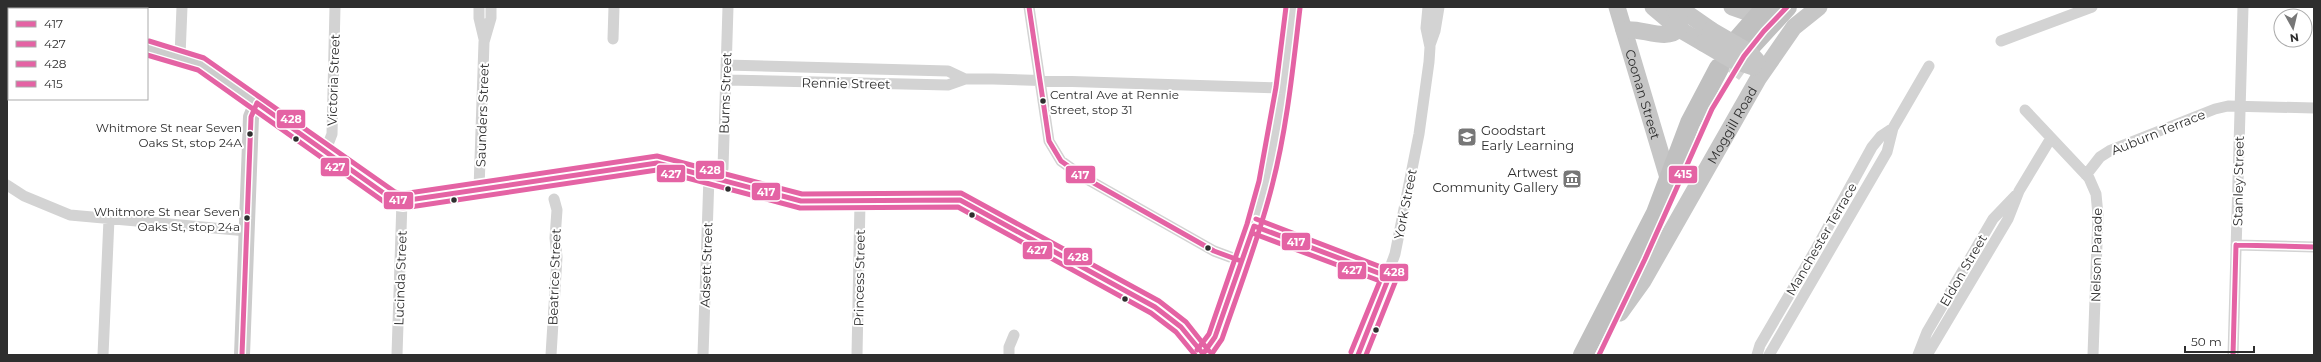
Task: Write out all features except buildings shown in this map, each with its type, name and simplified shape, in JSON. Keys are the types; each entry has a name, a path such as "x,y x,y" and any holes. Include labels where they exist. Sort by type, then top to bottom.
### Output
{"highway":[{"name":"Moggill Road","path":"1755,60 1787,7"},
{"name":"Moggill Road","path":"1755,60 1762,12"},
{"name":"Moggill Road","path":"1583,355 1658,208 1690,123 1725,71 1644,262 1599,355"}],"main road":[{"name":"Coonan Street","path":"1617,7 1669,181"},
{"path":"1653,7 1679,29 1707,36 1749,52 1755,60"},
{"path":"1624,30 1638,28 1666,34 1675,34 1679,29 1680,21 1674,7"},
{"path":"1678,7 1707,36"},
{"path":"1732,7 1762,12"},
{"name":"Moggill Road","path":"1620,313 1643,281 1755,60 1819,7"},
{"path":"148,48 180,56 201,64 383,194 392,199 402,201 657,163 801,201 860,202 956,199 964,201 1155,307 1181,327 1203,355"},
{"path":"242,355 251,117 257,103"}],"street":[{"path":"180,56 182,7"},
{"name":"Victoria Street","path":"325,152 332,134 335,7"},
{"name":"Saunders Street","path":"479,189 484,42 479,18 480,7"},
{"name":"Saunders Street","path":"484,42 491,18 491,7"},
{"path":"613,39 614,7"},
{"name":"Burns Street","path":"715,178 723,168 728,7"},
{"path":"1029,7 1039,81 1051,144 1057,156 1069,168 1214,251 1241,261"},
{"path":"1203,355 1215,338 1254,226 1266,183 1283,88 1293,7"},
{"name":"York Street","path":"1428,7 1426,28 1430,47"},
{"name":"York Street","path":"1358,355 1396,254 1418,134 1430,47 1435,31 1438,7"},
{"path":"2001,41 2092,7"},
{"name":"Stanley Street","path":"2233,355 2243,7"},
{"name":"Rennie Street","path":"726,65 948,71 965,79"},
{"name":"Manchester Terrace","path":"1770,355 1887,152 1893,128 1928,66"},
{"name":"Rennie Street","path":"726,80 948,85 965,79 1283,88"},
{"name":"Auburn Terrace","path":"2086,175 2100,157 2114,148 2215,109 2240,106 2314,108"},
{"name":"Nelson Parade","path":"2025,110 2086,175 2094,189 2098,208 2093,355"},
{"name":"Manchester Terrace","path":"1757,355 1760,345 1872,147 1881,136 1893,128"},
{"name":"Eldon Street","path":"1927,355 2008,219 2019,191 2051,138"},
{"name":"Adsett Street","path":"703,355 715,178"},
{"path":"7,185 12,190 64,213 109,219 247,231"},
{"name":"Eldon Street","path":"1918,355 1927,332 1993,219 2019,191"},
{"name":"Beatrice Street","path":"551,355 557,258 555,238 556,210 554,199"},
{"name":"Lucinda Street","path":"397,355 402,201"},
{"name":"Princess Street","path":"857,355 860,202"},
{"path":"103,355 109,219"},
{"path":"1254,226 1388,277"},
{"path":"2236,245 2314,247"},
{"path":"1009,355 1009,347 1014,335"}],"tunnel":[{"path":"1731,74 1750,48"}],"transit line":[{"name":"417","path":"1029,7 1049,141 1061,161 1085,178 1214,251 1241,261"},
{"name":"428","path":"1197,350 1209,334 1247,224 1259,181 1276,87 1286,7"},
{"name":"415","path":"1599,355 1645,259 1712,109 1744,56 1764,31 1787,7"},
{"name":"427","path":"1211,355 1222,339 1255,244 1272,186 1286,120 1300,8"},
{"name":"428","path":"149,41 204,58 395,192 402,194 657,156 802,194 961,193 1159,301 1186,322 1209,351"},
{"name":"427","path":"148,55 198,70 390,206 403,208 657,170 800,208 958,207 1151,313 1176,332 1195,355"},
{"name":"417","path":"257,103 392,199 402,201 657,163 801,201 960,200 1155,307 1181,327 1204,355"},
{"name":"417","path":"242,355 251,117 257,103"},
{"name":"428","path":"1256,219 1394,272 1396,280 1366,355"},
{"name":"417","path":"1203,354 1215,337 1254,226 1389,277 1358,355"},
{"name":"427","path":"1252,233 1380,281 1351,352"},
{"name":"415","path":"2236,245 2314,247"},
{"name":"415","path":"2233,355 2236,245"}],"place":[{"name":"Central Ave at Rennie Street, stop 31","path":"1043,101"},
{"name":"Whitmore St near Seven Oaks St, stop 24A","path":"250,134"},
{"name":"Goodstart Early Learning","path":"1467,137"},
{"name":"Artwest Community Gallery","path":"1572,179"},
{"name":"Whitmore St near Seven Oaks St, stop 24a","path":"247,218"}]}
